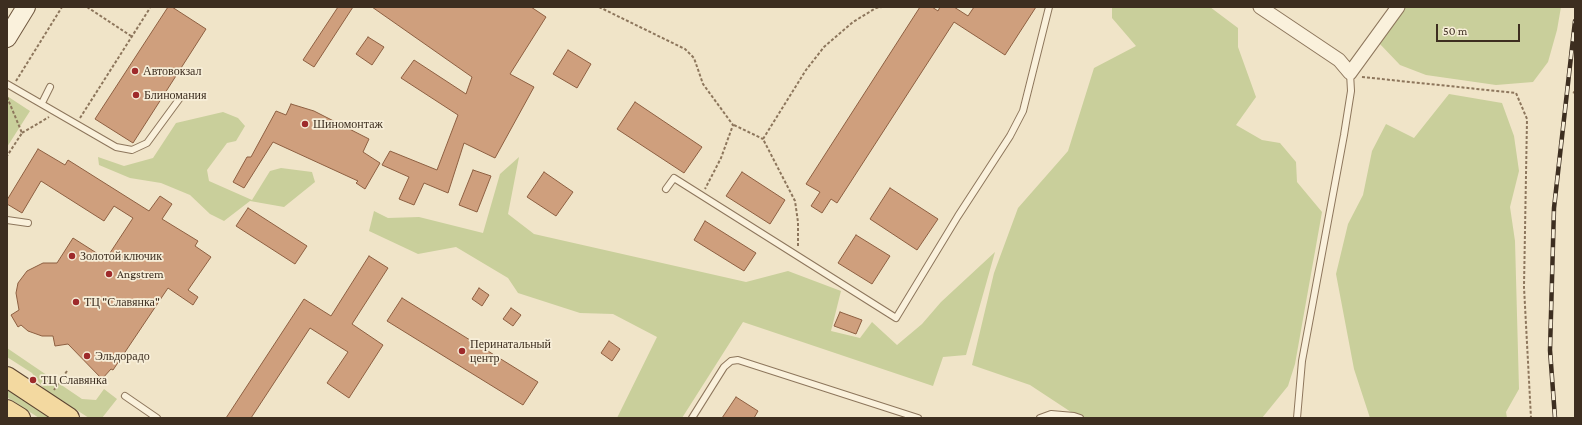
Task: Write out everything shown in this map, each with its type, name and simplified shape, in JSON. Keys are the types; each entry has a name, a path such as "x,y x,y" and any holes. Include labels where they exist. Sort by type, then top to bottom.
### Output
{"main road":[{"path":"7,38 26,7"},
{"path":"7,377 70,418"},
{"path":"7,410 20,418"}],"street":[{"path":"1260,7 1338,60 1350,74 1398,7"}],"lane":[{"path":"666,189 674,178 896,318 958,216 1010,136 1023,111 1049,7"},
{"path":"1296,418 1302,361 1351,91 1350,74"},
{"path":"10,85 77,122 116,147 132,150 146,143 180,98"},
{"path":"42,103 50,87"},
{"path":"7,220 28,223"},
{"path":"692,418 724,367 731,361 738,360 918,418"},
{"path":"125,396 156,418"},
{"path":"1040,418 1051,414 1080,418"}],"path":[{"path":"10,85 62,7"},
{"path":"87,7 131,36"},
{"path":"600,7 685,49 694,58 703,84 733,124 763,139 795,202 798,222 798,256"},
{"path":"763,139 806,70 824,47 853,22 876,8 882,7"},
{"path":"77,122 150,8"},
{"path":"1350,74 1364,78 1516,93 1527,119 1524,287 1531,418"},
{"path":"7,97 22,133"},
{"path":"7,156 22,133 58,112"},
{"path":"702,196 721,158 733,124"}],"green space":[{"path":"1112,7 1210,7 1238,28 1238,47 1256,97 1236,125 1262,140 1280,143 1296,162 1297,182 1322,212 1295,364 1288,386 1262,418 1085,418 1071,412 1030,385 972,365 994,273 1018,208 1068,151 1094,68 1136,46 1112,18"},
{"path":"1403,7 1561,7 1557,30 1548,62 1533,82 1496,85 1426,75 1400,65 1379,43"},
{"path":"1449,94 1502,103 1514,136 1519,171 1510,207 1515,241 1519,389 1506,412 1507,418 1370,418 1354,369 1336,274 1348,224 1363,195 1372,151 1386,124 1414,138"},
{"path":"7,96 30,111 7,147"},
{"path":"223,112 238,118 245,126 236,141 227,143 207,170 209,181 252,200 270,171 281,168 312,172 315,182 284,207 250,201 224,221 210,214 190,195 161,183 130,178 99,165 98,157 124,166 153,158 176,123"},
{"path":"519,157 508,214 534,234 746,282 788,271 841,291 831,331 860,338 872,322 897,345 922,324 941,302 995,252 966,355 943,357 933,386 743,322 682,418 617,418 657,337 613,314 580,313 518,293 508,278 456,247 418,254 369,231 374,211 388,218 419,217 483,233 500,174"},
{"path":"7,348 82,399 96,400 104,389 117,399 102,418 89,418 44,389 32,373 7,357"},
{"path":"7,390 51,418 39,418 7,397"}],"building":[{"path":"168,7 172,7 206,29 133,143 95,119"},
{"path":"338,7 353,7 314,67 303,60"},
{"path":"372,7 531,7 546,17 510,74 534,87 495,158 464,143 448,193 424,183 414,205 399,199 409,177 382,165 390,151 437,170 458,115 401,78 414,60 466,94 472,77"},
{"path":"920,7 932,7 938,11 940,7 954,7 968,16 974,7 1036,7 1005,55 954,22 837,203 831,199 822,213 811,206 820,192 806,184"},
{"path":"368,37 384,47 372,65 356,54"},
{"path":"568,50 591,64 577,88 553,74"},
{"path":"635,102 702,147 684,173 617,129"},
{"path":"291,104 314,111 369,139 363,152 380,163 365,189 356,183 358,181 273,142 244,188 233,182 247,157 251,157 276,111 286,115"},
{"path":"38,149 65,165 68,160 149,211 160,196 172,204 162,219 198,241 195,246 211,257 188,290 198,297 193,305 168,288 113,370 111,369 102,379 68,344 55,346 53,336 42,336 28,331 21,325 18,327 11,315 19,310 16,293 18,283 27,271 43,263 57,263 73,238 106,259 133,218 114,206 104,221 41,181 22,213 7,204 7,200"},
{"path":"473,170 491,176 477,212 459,205"},
{"path":"544,172 573,192 556,216 527,197"},
{"path":"742,172 785,200 770,224 726,196"},
{"path":"890,188 938,219 917,250 870,219"},
{"path":"248,208 307,246 295,264 236,226"},
{"path":"705,221 756,253 744,271 694,240"},
{"path":"856,235 890,256 872,284 838,263"},
{"path":"369,256 388,268 352,324 383,345 349,398 327,383 348,352 310,328 251,418 226,418 304,299 331,316"},
{"path":"479,288 489,295 482,306 472,299"},
{"name":"Перинатальный центр","path":"402,298 538,382 523,405 387,321"},
{"path":"511,308 521,315 513,326 503,319"},
{"path":"840,312 862,320 856,334 834,326"},
{"path":"609,341 620,349 612,361 601,353"},
{"path":"736,397 758,411 754,418 722,418"}],"railway":[{"path":"1555,418 1550,350 1554,208 1575,21"}],"place":[{"name":"Автовокзал","path":"135,71"},
{"name":"Блиномания","path":"136,95"},
{"name":"Шиномонтаж","path":"305,124"},
{"name":"Золотой ключик","path":"72,256"},
{"name":"Angstrem","path":"109,274"},
{"name":"ТЦ \"Славянка\"","path":"76,302"},
{"name":"Перинатальный центр","path":"462,351"},
{"name":"Эльдорадо","path":"87,356"},
{"name":"ТЦ Славянка","path":"33,380"}]}
